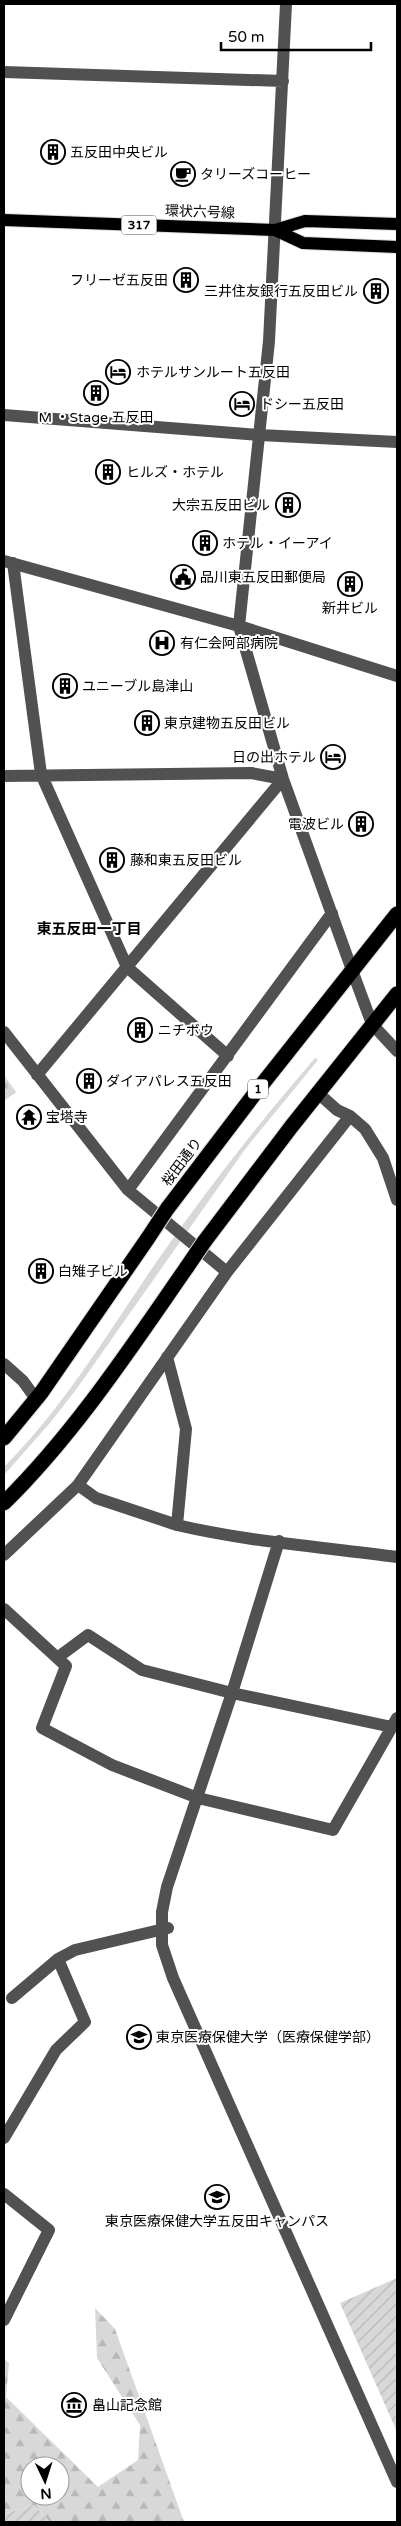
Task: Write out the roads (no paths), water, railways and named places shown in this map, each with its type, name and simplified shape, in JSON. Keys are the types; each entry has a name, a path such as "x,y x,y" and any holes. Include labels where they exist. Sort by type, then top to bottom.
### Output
{"highway":[{"name":"桜田通り","path":"4,1438 36,1399 167,1209 397,914"},
{"path":"4,1503 47,1458 87,1409 204,1242 318,1093 397,994"}],"main road":[{"name":"環状六号線","path":"4,220 275,230 305,221 397,224"},
{"name":"環状六号線","path":"275,230 303,243 397,247"}],"street":[{"path":"286,4 275,230 260,435 239,626 283,779 372,1024 397,1051"},
{"path":"4,72 283,81"},
{"path":"4,415 260,435 397,442"},
{"path":"228,1056 127,966 41,774 9,562 239,626 397,676"},
{"path":"4,776 41,774 251,773 283,779"},
{"path":"37,1075 283,779"},
{"path":"128,1190 332,913"},
{"path":"4,1032 128,1190 227,1272"},
{"path":"318,1093 337,1110 350,1116 365,1129 383,1158 397,1200"},
{"path":"5,1550 78,1485 227,1272 350,1116"},
{"path":"167,1358 186,1429 177,1525"},
{"path":"4,1364 22,1381 36,1399"},
{"path":"78,1485 96,1498 177,1525 228,1537 279,1541 397,1557"},
{"path":"279,1541 198,1798 166,1887 166,1928 162,1945 173,1978 397,2482"},
{"path":"4,1608 57,1658 66,1666 42,1728 112,1765 198,1798 333,1830 395,1723 232,1693 142,1670 88,1635 57,1658"},
{"path":"12,1998 58,1959 75,1950 166,1928"},
{"path":"4,2138 56,2050 85,2022 58,1959"},
{"path":"4,2194 49,2230 4,2320"}],"place":[{"name":"五反田中央ビル","path":"53,152"},
{"name":"タリーズコーヒー","path":"183,174"},
{"name":"フリーゼ五反田","path":"186,280"},
{"name":"三井住友銀行五反田ビル","path":"376,291"},
{"name":"ホテルサンルート五反田","path":"118,372"},
{"name":"M ・Stage 五反田","path":"96,393"},
{"name":"ドシー五反田","path":"242,404"},
{"name":"ヒルズ・ホテル","path":"108,472"},
{"name":"大宗五反田ビル","path":"288,505"},
{"name":"ホテル・イーアイ","path":"205,543"},
{"name":"品川東五反田郵便局","path":"183,577"},
{"name":"新井ビル","path":"350,584"},
{"name":"有仁会阿部病院","path":"162,643"},
{"name":"ユニーブル島津山","path":"65,686"},
{"name":"東京建物五反田ビル","path":"147,723"},
{"name":"日の出ホテル","path":"333,757"},
{"name":"電波ビル","path":"361,824"},
{"name":"藤和東五反田ビル","path":"112,860"},
{"name":"ニチボウ","path":"140,1030"},
{"name":"ダイアパレス五反田","path":"89,1081"},
{"name":"宝塔寺","path":"29,1117"},
{"name":"白雉子ビル","path":"41,1271"},
{"name":"東京医療保健大学（医療保健学部）","path":"139,2037"},
{"name":"東京医療保健大学五反田キャンパス","path":"217,2197"},
{"name":"畠山記念館","path":"74,2405"}],"district":[{"name":"東五反田一丁目","path":"89,929"}]}
